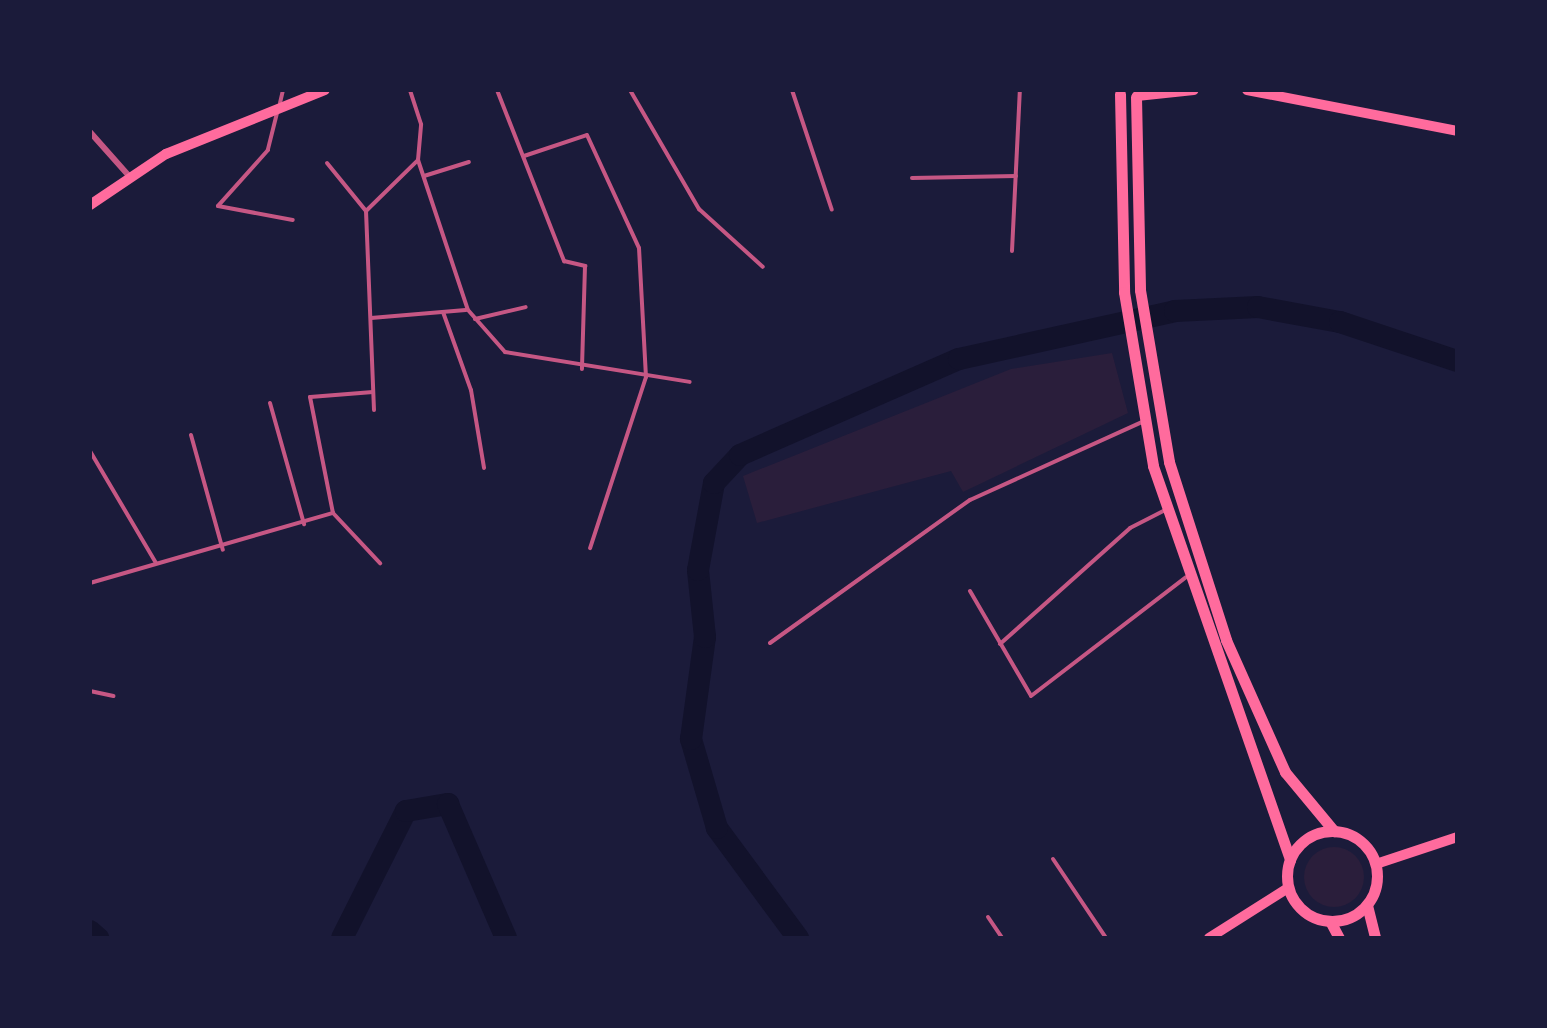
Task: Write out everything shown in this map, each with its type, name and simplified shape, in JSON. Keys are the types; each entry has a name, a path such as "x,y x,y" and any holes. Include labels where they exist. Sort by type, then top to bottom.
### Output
{"main road":[{"path":"90,204 131,178 325,90"},
{"path":"1194,90 1138,94 1117,91 1124,292 1144,421 1186,577 1290,860 1288,888 1304,911 1330,921 1340,938"},
{"path":"1248,90 1314,94 1457,131"},
{"path":"1138,94 1140,290 1169,462 1226,640 1285,772 1334,831 1360,841 1376,864 1367,904 1375,938"},
{"path":"1290,860 1307,838 1334,831"},
{"path":"1376,864 1457,837"},
{"path":"1209,938 1288,888"},
{"path":"1330,921 1367,904"}],"street":[{"path":"90,132 131,178"}],"lane":[{"path":"283,90 268,150 218,206 293,220"},
{"path":"410,90 421,124 418,160 468,310 505,352 582,369 690,382"},
{"path":"498,90 564,261 586,266 582,369"},
{"path":"630,90 699,209 762,267"},
{"path":"792,90 832,210"},
{"path":"1012,251 1020,90"},
{"path":"524,156 586,135 604,160 640,248 646,376 590,548"},
{"path":"366,211 418,160"},
{"path":"424,176 469,162"},
{"path":"326,163 366,211 374,410"},
{"path":"912,178 1016,176"},
{"path":"474,319 526,307"},
{"path":"372,318 468,310"},
{"path":"443,312 484,468"},
{"path":"374,392 310,397 334,512 380,563"},
{"path":"270,404 304,525"},
{"path":"770,643 998,484 1144,421"},
{"path":"191,435 224,550"},
{"path":"90,451 157,564"},
{"path":"1000,644 1130,528 1165,510"},
{"path":"90,583 224,550 334,512"},
{"path":"970,591 1031,696 1186,577"},
{"path":"90,691 112,696"},
{"path":"1053,859 1106,938"},
{"path":"988,917 1002,938"}],"shaded area":[{"path":"1112,353 1128,413 963,492 951,471 757,523 743,476 1011,369"},
{"path":"1334,847 1355,856 1364,877 1355,898 1334,907 1313,898 1304,877 1313,856"}],"waterway":[{"path":"798,938 717,828 691,739 705,637 698,570 714,483 740,455 959,359 1175,311 1258,307 1340,322 1457,361"},
{"path":"342,938 406,811 448,804 506,938"},
{"path":"90,931 98,938"}]}
